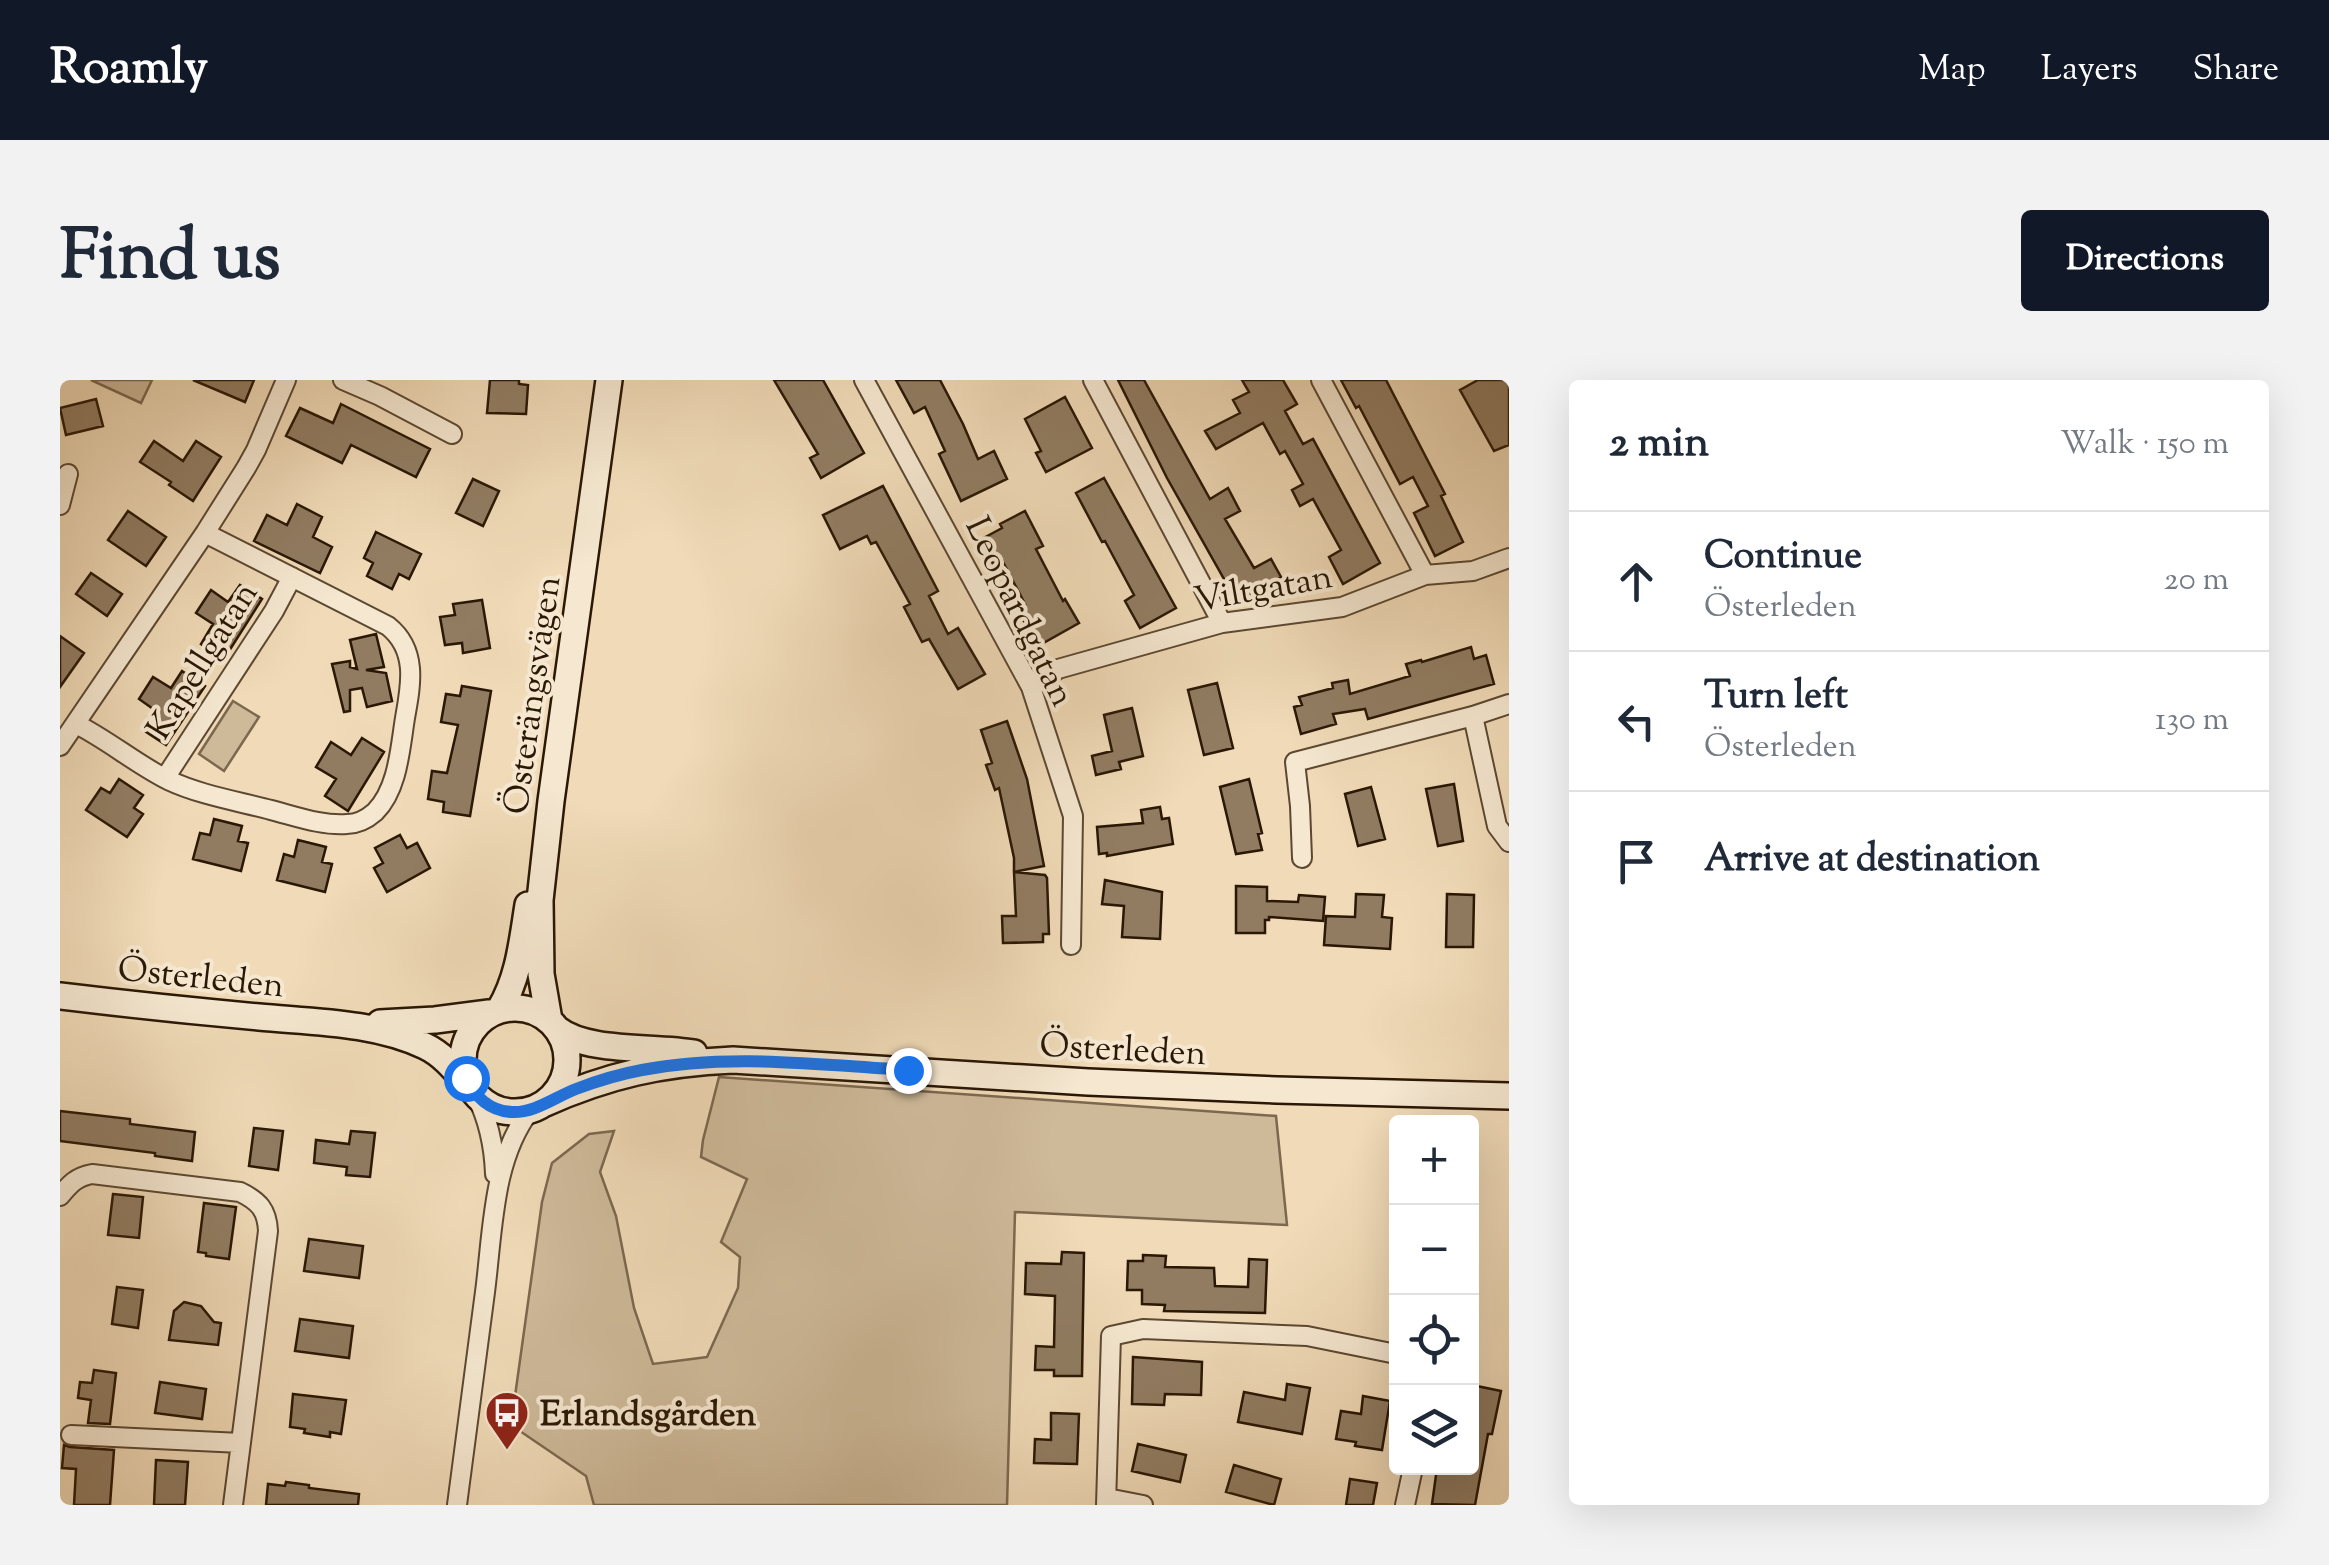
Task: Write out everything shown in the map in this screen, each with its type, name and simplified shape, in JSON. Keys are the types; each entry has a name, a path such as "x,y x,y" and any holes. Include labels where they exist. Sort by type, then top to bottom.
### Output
{"main road":[{"name":"Österängsvägen","path":"497,1011 518,972 530,898 598,380"},
{"name":"Österängsvägen","path":"553,1024 542,974 540,900 608,380"},
{"name":"Österleden","path":"60,996 383,1032 422,1045 445,1059 473,1091 497,1109 514,1112 638,1070 733,1060"},
{"name":"Österleden","path":"335,1024 435,1020 522,1008 537,1012 567,1037 594,1044 664,1048 733,1060 1277,1090 1509,1096"},
{"path":"473,1091 463,1068 464,1049 474,1026 497,1011"},
{"path":"537,1107 557,1091 565,1074 565,1046 553,1024"}],"street":[{"name":"Kapellgatan","path":"60,746 205,533 256,450 286,380"},
{"path":"344,380 452,434"},
{"name":"Leopardgatan","path":"864,380 1030,687 1073,816 1071,945"},
{"path":"1093,380 1222,624"},
{"path":"1322,380 1426,576"},
{"path":"60,505 68,474"},
{"name":"Kapellgatan","path":"76,724 189,789 306,819 355,824 377,810 386,798 397,764 411,678 408,652 396,632 205,533"},
{"name":"Viltgatan","path":"1030,687 1058,669 1222,624 1342,608 1426,576 1473,571 1509,558"},
{"name":"Kapellgatan","path":"164,778 274,611 292,577"},
{"path":"1302,858 1295,762 1509,704"},
{"path":"1472,716 1497,826 1509,842"},
{"path":"473,1091 492,1136 496,1200"},
{"path":"457,1505 496,1200 509,1144 518,1126 537,1107"},
{"path":"60,1196 72,1181 92,1174 240,1192 256,1199 263,1208 268,1231 233,1505"},
{"path":"1142,1505 1107,1501 1111,1336 1143,1329 1307,1336 1389,1353"},
{"path":"71,1435 241,1443"},
{"path":"1405,1505 1411,1475"}],"shaded area":[{"path":"91,380 152,380 141,403"},
{"path":"233,701 259,717 224,771 199,754"},
{"path":"719,1077 1276,1116 1287,1225 1015,1212 1007,1505 594,1505 586,1476 511,1425 542,1202 552,1163 589,1134 614,1131 600,1172 616,1216 634,1308 653,1364 707,1357 738,1288 740,1257 721,1242 747,1179 701,1157"}],"building":[{"path":"193,380 254,380 245,402"},
{"path":"490,380 519,380 519,384 528,385 526,414 487,413"},
{"path":"774,380 823,380 864,453 821,478 810,458 818,454"},
{"path":"896,380 940,380 978,459 994,451 1007,479 961,501 939,454 945,451 925,407 914,413"},
{"path":"1118,380 1144,380 1210,499 1228,488 1240,511 1225,519 1254,568 1271,559 1281,577 1237,602 1167,478"},
{"path":"1242,380 1283,380 1297,404 1285,411 1303,444 1313,439 1380,563 1343,584 1329,557 1341,550 1313,499 1300,506 1292,490 1303,484 1285,451 1280,454 1263,423 1216,449 1205,431 1240,413 1233,400 1249,392"},
{"path":"1341,380 1386,380 1445,494 1441,496 1463,542 1435,556 1414,513 1428,506 1413,477 1400,484"},
{"path":"1478,380 1509,380 1509,445 1494,451 1460,390"},
{"path":"1065,397 1092,448 1046,472 1036,453 1041,451 1025,419"},
{"path":"96,399 103,426 66,435 60,408"},
{"path":"341,404 430,449 416,477 351,445 342,463 286,436 300,408 333,423"},
{"path":"154,441 183,461 196,441 221,457 193,501 140,462"},
{"path":"1104,478 1176,608 1140,628 1125,601 1134,595 1076,493"},
{"path":"473,479 499,491 483,526 456,513"},
{"path":"883,486 938,591 929,596 948,634 958,628 985,674 958,689 929,639 922,642 904,607 910,604 876,542 871,544 867,536 840,549 823,515"},
{"path":"297,504 322,517 313,537 332,547 320,573 254,541 267,515 287,525"},
{"path":"128,511 166,537 146,566 108,540"},
{"path":"1025,511 1043,546 1036,549 1079,623 1038,646 1017,609 1025,604 1002,560 993,564 980,540"},
{"path":"376,532 421,554 409,579 399,574 392,589 367,576 373,563 364,558"},
{"path":"91,573 122,594 107,616 76,594"},
{"path":"240,585 262,599 224,659 201,644 213,624 196,613 211,590 228,602"},
{"path":"482,600 490,648 463,653 462,643 445,645 440,617 455,615 453,604"},
{"path":"376,634 384,667 366,670 386,673 392,701 367,707 362,688 350,690 350,711 344,712 332,664 350,661 350,667 357,669 350,640"},
{"path":"60,636 84,653 60,687"},
{"path":"1471,647 1474,659 1486,655 1494,684 1368,719 1365,709 1333,714 1336,724 1301,734 1294,707 1302,705 1299,697 1348,680 1350,694 1410,676 1406,664"},
{"path":"182,671 205,686 166,745 143,730 156,711 139,699 153,677 171,688"},
{"path":"1217,683 1233,748 1204,755 1188,690"},
{"path":"462,686 491,691 470,816 443,812 444,802 428,799 432,771 447,773 458,725 441,722 446,694 460,696"},
{"path":"1132,708 1143,756 1119,762 1121,769 1096,775 1092,756 1112,751 1104,715"},
{"path":"1007,721 1027,779 1044,866 1014,872 999,788 995,790 986,765 992,763 981,730"},
{"path":"362,738 384,752 348,811 325,796 336,779 316,767 331,742 351,755"},
{"path":"119,779 143,795 134,808 143,814 127,837 86,810 101,788 110,793"},
{"path":"1249,779 1262,833 1258,834 1262,850 1236,854 1220,787"},
{"path":"1454,784 1463,841 1438,846 1426,789"},
{"path":"1371,787 1385,839 1358,846 1345,794"},
{"path":"1160,807 1162,819 1169,818 1173,844 1107,856 1099,854 1097,827 1143,823 1141,810"},
{"path":"214,819 242,826 238,841 248,843 241,871 193,859 200,833 210,835"},
{"path":"400,835 407,848 417,843 430,868 387,892 374,868 383,863 375,848"},
{"path":"298,840 326,847 322,862 332,864 325,892 277,880 284,854 294,857"},
{"path":"1014,872 1047,878 1049,934 1043,934 1043,942 1003,943 1002,916 1016,916"},
{"path":"1105,880 1162,892 1160,939 1122,937 1124,906 1102,904"},
{"path":"1236,886 1267,887 1267,901 1298,902 1299,895 1325,897 1323,921 1269,917 1265,920 1265,933 1236,933"},
{"path":"1356,894 1384,895 1382,917 1392,918 1390,949 1324,945 1326,916 1355,917"},
{"path":"1447,894 1474,895 1473,947 1446,947"},
{"path":"60,1111 195,1132 192,1161 60,1141"},
{"path":"254,1128 283,1131 278,1170 249,1166"},
{"path":"351,1131 375,1133 370,1177 346,1175 347,1167 314,1163 316,1140 349,1144"},
{"path":"113,1194 143,1197 139,1238 108,1235"},
{"path":"204,1203 236,1207 229,1259 198,1252"},
{"path":"309,1239 363,1246 359,1278 304,1271"},
{"path":"1062,1252 1084,1253 1082,1376 1054,1376 1054,1370 1035,1370 1036,1346 1054,1347 1055,1296 1025,1294 1026,1263 1061,1264"},
{"path":"1143,1255 1166,1256 1165,1267 1214,1268 1215,1286 1248,1287 1249,1259 1267,1260 1265,1313 1164,1311 1165,1305 1142,1304 1142,1290 1127,1290 1128,1261 1143,1261"},
{"path":"117,1287 143,1290 138,1328 112,1324"},
{"path":"184,1302 201,1306 214,1322 221,1323 218,1345 169,1340 174,1311"},
{"path":"300,1319 353,1326 349,1358 295,1351"},
{"path":"1133,1357 1202,1362 1201,1395 1165,1394 1164,1405 1132,1404"},
{"path":"94,1370 116,1373 110,1424 88,1423 91,1400 78,1398 80,1382 92,1383"},
{"path":"160,1382 206,1389 202,1419 155,1413"},
{"path":"1287,1384 1310,1388 1302,1434 1238,1422 1244,1392 1285,1400"},
{"path":"1479,1386 1501,1391 1492,1434 1488,1434 1475,1505 1432,1504 1436,1475 1479,1475"},
{"path":"293,1394 346,1400 341,1434 330,1432 330,1437 290,1427"},
{"path":"1363,1396 1389,1401 1382,1450 1336,1439 1341,1411 1361,1414"},
{"path":"1051,1413 1079,1414 1077,1464 1034,1463 1035,1439 1051,1440"},
{"path":"1138,1444 1186,1455 1180,1482 1132,1471"},
{"path":"64,1445 114,1450 110,1505 74,1505 76,1469 62,1468"},
{"path":"156,1460 188,1462 185,1505 154,1505"},
{"path":"1234,1465 1281,1479 1274,1505 1226,1492"},
{"path":"1350,1479 1377,1483 1373,1505 1346,1505"},
{"path":"286,1482 359,1494 358,1505 266,1505 268,1484 285,1486"}],"place":[{"name":"Erlandsgården","path":"507,1451"}],"route":[{"path":"466,1078 482,1101 497,1109 523,1112 638,1070 683,1064 733,1060 908,1070"}]}
